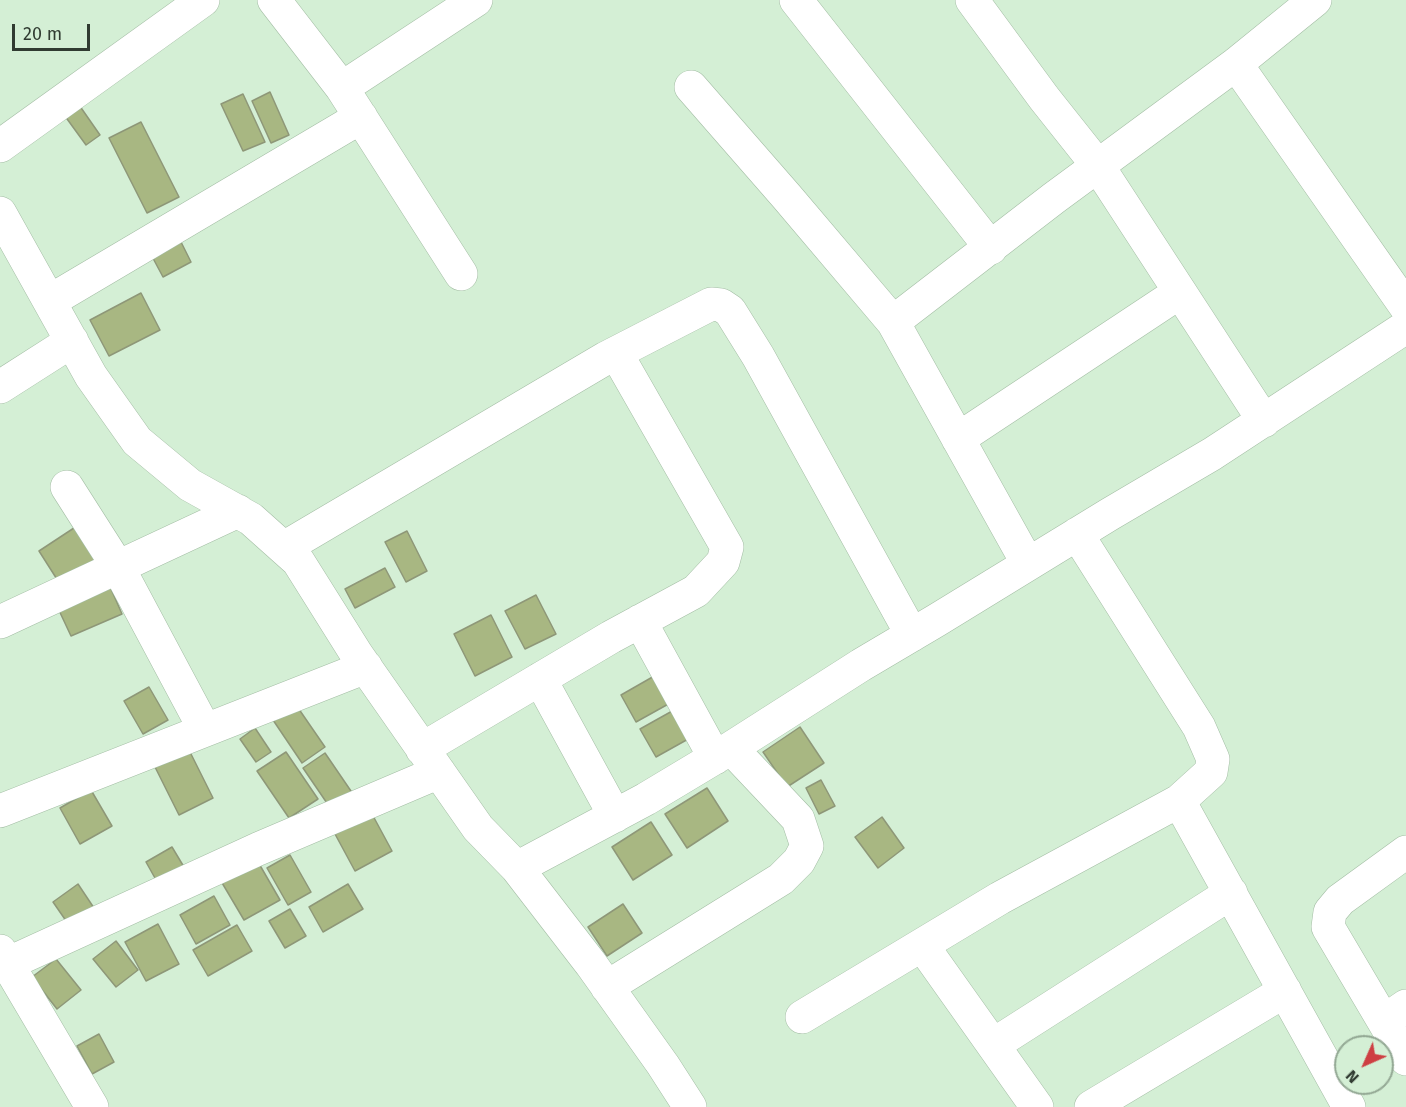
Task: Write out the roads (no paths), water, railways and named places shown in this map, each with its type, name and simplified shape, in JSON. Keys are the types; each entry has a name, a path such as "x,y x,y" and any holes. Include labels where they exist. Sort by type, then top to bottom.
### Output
{"street":[{"path":"0,146 203,0"},
{"path":"274,0 342,88 461,274"},
{"path":"342,88 476,0"},
{"path":"796,0 991,248"},
{"path":"972,0 1044,98 1098,166 1264,421"},
{"path":"893,322 1236,64 1315,0"},
{"path":"1236,64 1406,307"},
{"path":"691,87 893,322 1028,564"},
{"path":"50,301 361,117"},
{"path":"0,213 91,376 137,441 190,485 252,519 298,561 366,667 478,828 517,868 607,987 690,1107"},
{"path":"958,439 1180,292"},
{"path":"284,548 616,353 711,304 720,305 730,311 758,356 912,635"},
{"path":"517,868 646,799 723,753 861,664 1212,454 1406,327"},
{"path":"0,387 72,341"},
{"path":"92,1107 4,958 258,849 431,761 540,679 696,591 723,562 727,547 616,353"},
{"path":"67,487 118,567 205,730"},
{"path":"3,616 118,567 238,511"},
{"path":"802,1017 1000,898 1179,801 1210,772 1213,759 1199,727 1077,534"},
{"path":"607,987 781,879 799,861 807,846 798,819 723,753 640,621"},
{"path":"0,811 366,667"},
{"path":"540,679 615,816"},
{"path":"1179,801 1349,1107"},
{"path":"1406,852 1340,900 1330,912 1328,927 1395,1014 1406,1059"},
{"path":"993,1045 1231,893"},
{"path":"922,945 1037,1107"},
{"path":"1091,1107 1285,991"}]}
